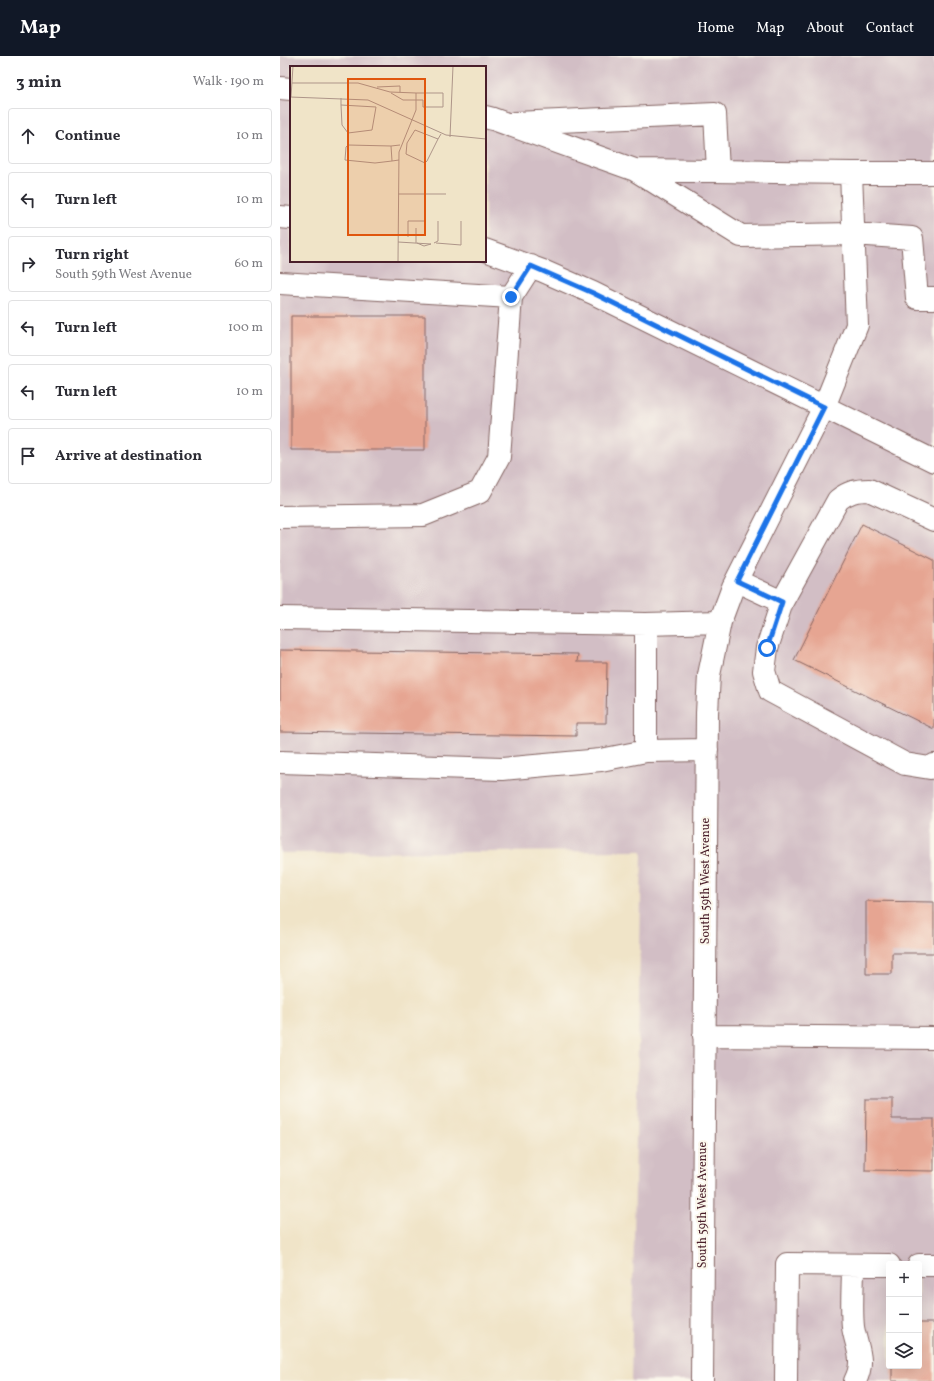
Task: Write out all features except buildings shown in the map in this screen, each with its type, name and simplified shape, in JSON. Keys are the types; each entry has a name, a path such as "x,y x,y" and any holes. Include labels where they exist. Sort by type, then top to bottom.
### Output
{"street":[{"path":"280,88 290,89"},
{"path":"495,120 715,114 718,171"},
{"path":"495,120 635,170 741,236 853,234 912,238 917,298 934,298"},
{"path":"635,170 934,173"},
{"name":"South 59th West Avenue","path":"702,1381 704,1036 709,675 720,622 737,581 824,407 857,325 851,173"},
{"path":"280,217 290,218"},
{"path":"486,250 531,266 593,293 934,460"},
{"path":"280,517 423,515 480,492 499,457 511,297 531,266"},
{"path":"280,283 511,297"},
{"path":"934,520 869,490 860,490 846,494 838,500 782,602 767,648 764,671 770,691 905,764 930,768 934,766"},
{"path":"737,581 782,602"},
{"path":"280,618 646,624 720,622"},
{"path":"646,624 646,751"},
{"path":"280,762 502,769 601,760 646,751 707,750"},
{"path":"704,1036 934,1038"},
{"path":"786,1381 787,1264 886,1265"},
{"path":"853,1265 854,1327 860,1350 860,1372 856,1381"},
{"path":"922,1265 934,1265"},
{"path":"850,1381 846,1372 846,1350 854,1327"}],"shaded area":[{"path":"280,56 934,56 934,1381 631,1381 642,851 280,853"}],"route":[{"path":"511,297 531,266 593,293 824,407 737,581 782,602 767,648"}]}
